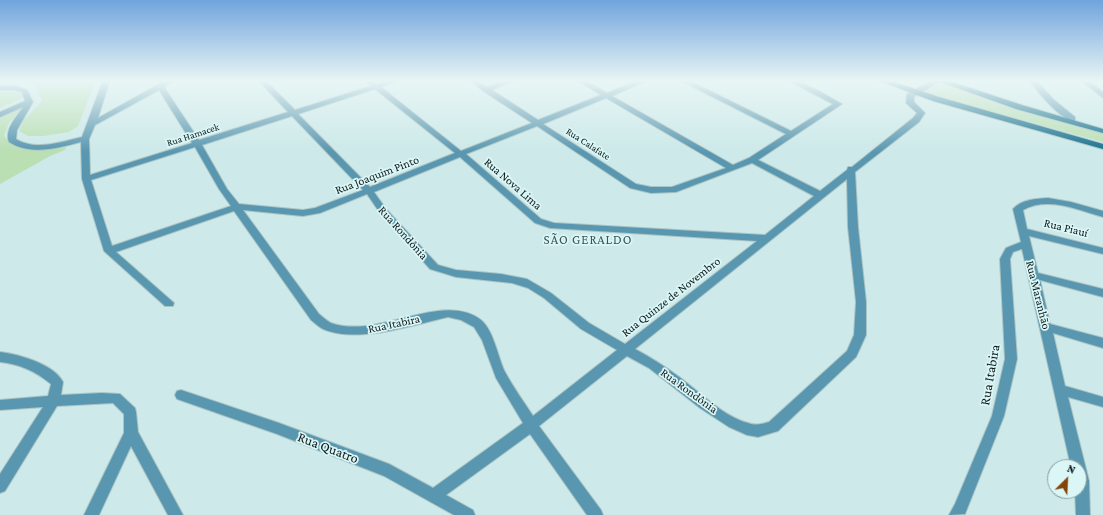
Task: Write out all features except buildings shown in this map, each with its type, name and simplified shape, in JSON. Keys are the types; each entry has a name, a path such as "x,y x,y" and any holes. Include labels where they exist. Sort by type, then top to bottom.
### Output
{"main road":[{"path":"956,104 1103,147"},
{"path":"1010,104 1103,131"},
{"path":"1022,104 1103,127"}],"street":[{"path":"0,115 24,104"},
{"path":"28,104 25,114 12,132 12,140 15,143 20,146 34,147 85,139"},
{"path":"99,104 85,139 86,179 108,251 169,303"},
{"path":"92,124 129,104"},
{"name":"Rua Itabira","path":"172,104 198,145 223,189 238,207 315,317 326,326 342,330 365,331 448,313 464,316 478,324 487,339 500,374 531,426 596,515"},
{"name":"Rua Rondônia","path":"283,104 369,191 383,211 434,267 456,274 511,279 525,283 545,295 584,325 654,366 730,420 758,431 773,427 852,354 860,335 861,302 853,227 852,169"},
{"name":"Rua Hamacek","path":"86,179 198,145 323,104"},
{"name":"Rua Nova Lima","path":"398,104 462,155 538,222 553,226 767,238"},
{"name":"Rua Calafate","path":"506,104 633,186 651,190 673,190 732,168"},
{"name":"Rua Joaquim Pinto","path":"108,251 238,207 303,213 317,211 462,155 588,104"},
{"path":"622,104 732,168 752,160 838,104"},
{"path":"731,104 791,134"},
{"name":"Rua Quinze de Novembro","path":"432,496 531,426 852,169 916,120 921,113 911,104"},
{"path":"1054,104 1072,119"},
{"path":"752,160 820,195"},
{"name":"Rua Maranhão","path":"1077,459 1025,245 1018,209 1029,203 1037,201 1053,202 1103,214"},
{"name":"Rua Piauí","path":"1022,231 1103,251"},
{"name":"Rua Itabira","path":"956,515 960,509 1002,402 1011,359 1005,260 1007,252 1013,246 1025,245"},
{"path":"1033,275 1103,293"},
{"path":"1046,327 1103,343"},
{"path":"0,357 39,367 57,382 53,402 0,486"},
{"path":"1061,390 1103,402"},
{"name":"Rua Quatro","path":"181,395 279,429 389,471 468,515"},
{"path":"0,406 85,398 116,398 130,412 131,433 176,515"},
{"path":"91,515 131,433"},
{"name":"Rua Maranhão","path":"1083,499 1083,515"}],"green space":[{"path":"0,104 9,104 0,108"},
{"path":"26,104 9,123 4,136 11,142 25,148 40,150 66,147 65,150 50,156 0,184 0,118"},
{"path":"39,104 87,104 78,126 69,132 43,136 28,136 19,131 23,121"},
{"path":"964,104 1011,104 1103,132 1103,142"}],"district":[{"name":"SÃO GERALDO","path":"588,240"}]}
